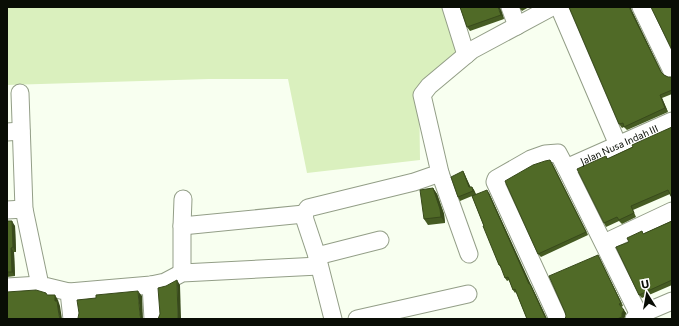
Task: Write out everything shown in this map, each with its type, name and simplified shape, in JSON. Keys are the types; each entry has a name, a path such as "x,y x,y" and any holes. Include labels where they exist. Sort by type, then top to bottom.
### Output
{"street":[{"path":"451,7 466,55"},
{"path":"510,7 517,26"},
{"path":"469,254 440,173 422,95 429,86 472,50 552,7"},
{"path":"559,7 618,145"},
{"path":"641,7 672,72"},
{"path":"20,94 14,131 15,210 40,285"},
{"name":"Jalan Nusa Indah III","path":"566,168 672,121"},
{"path":"558,319 495,182 496,179 531,159 545,154 558,153 604,243 636,317 672,301"},
{"path":"304,214 308,208 314,206 414,182 440,173"},
{"path":"182,273 183,200"},
{"path":"604,243 672,211"},
{"path":"182,226 304,214"},
{"path":"304,214 333,319"},
{"path":"7,287 40,285 69,292 151,285 165,282 182,273 318,261 380,240"},
{"path":"151,285 153,319"},
{"path":"69,292 72,319"},
{"path":"357,319 468,294"}],"green space":[{"path":"7,7 445,7 462,62 419,87 420,160 307,173 288,79 209,79 7,85"}],"building":[{"path":"460,7 498,7 501,15 467,27"},
{"path":"569,7 629,7 661,72 668,77 672,77 672,90 660,95 665,108 624,127 623,123 619,124"},
{"path":"651,7 672,7 672,50"},
{"path":"672,127 672,198 668,190 631,206 634,213 619,220 617,217 604,223 577,169 606,156 607,159 633,147 632,145"},
{"path":"550,160 586,232 538,254 505,181 533,165"},
{"path":"463,171 469,187 472,187 473,191 458,197 451,177"},
{"path":"433,188 441,217 424,219 420,190"},
{"path":"487,190 546,319 527,319 515,289 513,290 508,277 505,278 499,265 472,196"},
{"path":"7,221 12,221 12,272 7,272"},
{"path":"672,221 672,280 639,295 616,247 629,242 627,238 642,231 643,234"},
{"path":"598,255 621,303 619,304 624,310 622,317 617,319 565,319 565,312 549,276"},
{"path":"177,280 178,319 158,319 160,314 158,288 166,286"},
{"path":"36,290 46,293 47,295 55,295 55,301 57,301 60,319 7,319 7,292"},
{"path":"138,291 141,319 77,319 79,313 77,300 96,298 96,295"}]}
